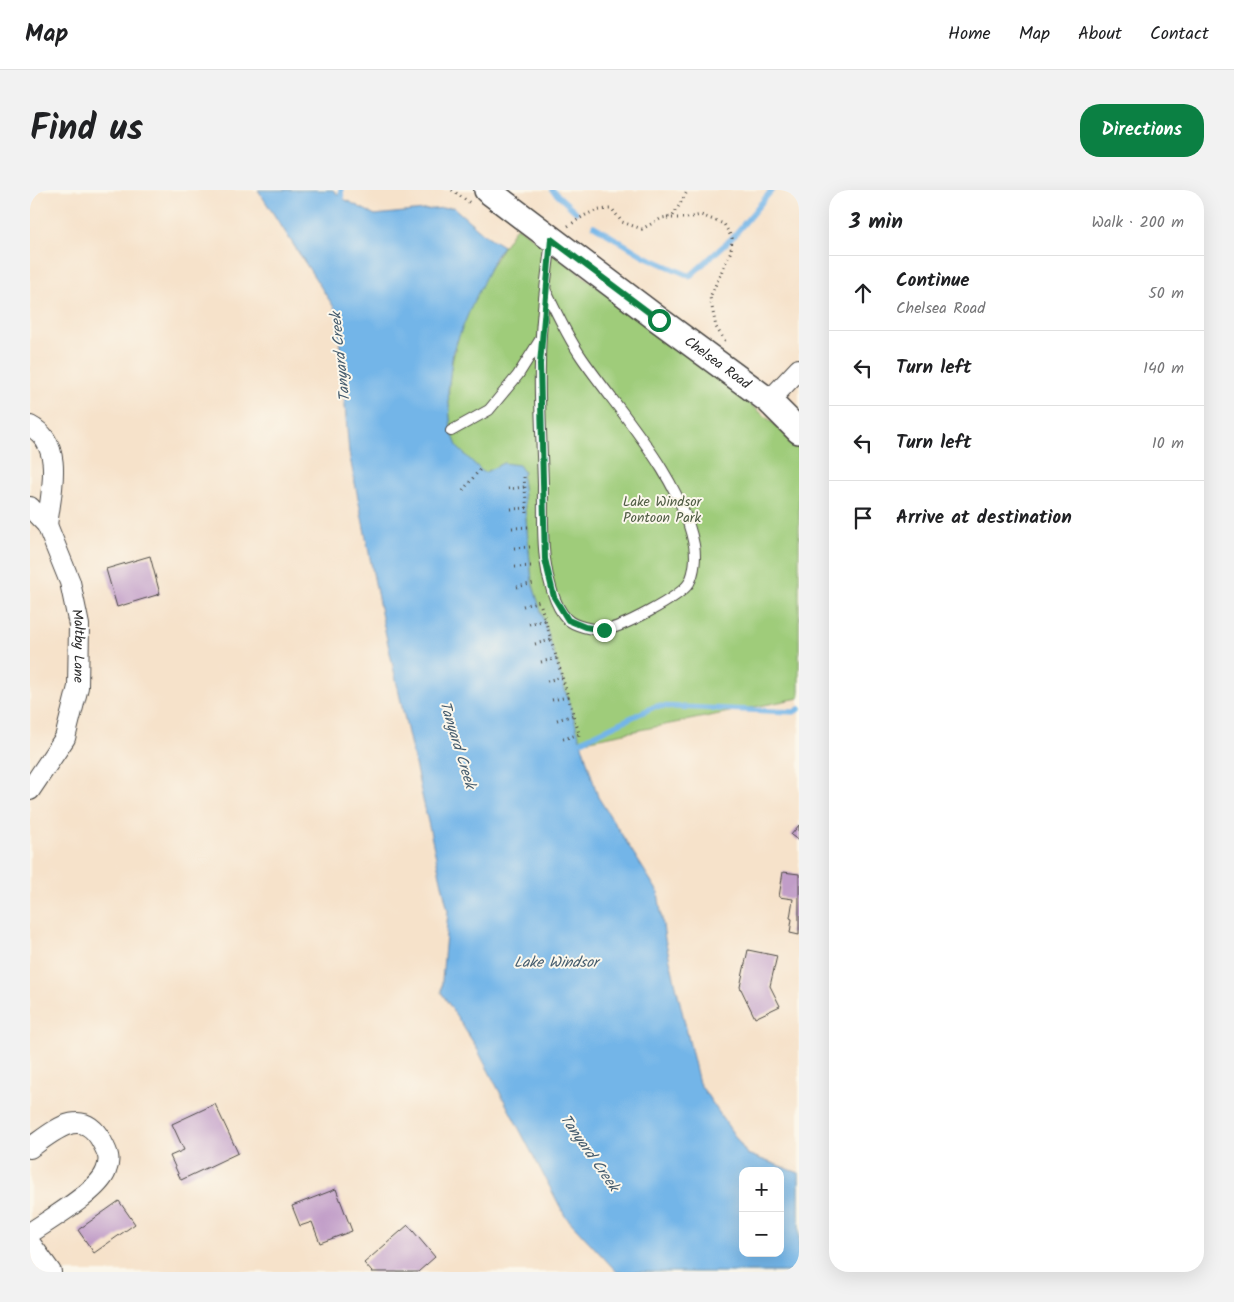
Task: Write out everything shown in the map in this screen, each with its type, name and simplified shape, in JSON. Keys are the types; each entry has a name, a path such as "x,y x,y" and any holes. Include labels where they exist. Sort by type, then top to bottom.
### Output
{"street":[{"name":"Chelsea Road","path":"487,190 559,233 769,401 799,431"},
{"path":"769,401 799,369"},
{"name":"Maltby Lane","path":"30,426 40,431 52,451 53,478 47,525"},
{"name":"Maltby Lane","path":"30,507 47,525 70,582 79,626 78,687 65,738 30,790"},
{"path":"30,1148 61,1126 75,1123 88,1126 100,1138 110,1156 106,1171 97,1186 30,1233"},
{"path":"30,1242 51,1272"}],"lane":[{"path":"545,289 561,322 581,356 663,471 690,529 694,548 694,566 689,583 676,596 627,623 604,630 585,627 568,620 554,597 545,559 540,364 545,289 559,233"},
{"path":"451,431 489,410 518,375 542,337"}],"path":[{"path":"559,233 586,213 600,209 612,209 622,222 642,229 662,218 672,216 688,190"},
{"path":"662,218 687,218 702,214 724,224 732,238 731,251 710,297 716,327 724,340 729,344"},
{"path":"463,490 482,467"},
{"path":"508,489 525,487"},
{"path":"510,509 527,508"},
{"path":"512,528 529,527"},
{"path":"514,548 531,547"},
{"path":"515,567 533,566"},
{"path":"517,587 534,583"},
{"path":"523,606 540,601"},
{"path":"529,624 545,620"},
{"path":"535,644 551,640"},
{"path":"541,662 557,658"},
{"path":"546,681 562,677"},
{"path":"552,700 568,696"},
{"path":"557,720 574,715"},
{"path":"563,739 580,734"}],"green space":[{"name":"Lake Windsor Pontoon Park","path":"517,226 727,385 789,436 799,448 799,698 580,742 532,582 522,477 524,472 484,473 457,446 450,423 449,385 452,360 459,336 478,290 490,267"}],"water":[{"name":"Lake Windsor","path":"258,190 333,190 342,198 375,215 453,207 484,234 503,246 495,257 453,351 448,391 451,431 458,448 484,473 503,463 519,465 524,472 522,477 532,582 598,797 658,892 665,939 699,1083 747,1154 783,1167 739,1167 739,1257 784,1257 784,1168 799,1173 799,1272 617,1272 565,1216 475,1045 441,992 448,911 381,613 349,453 337,312"}],"building":[{"path":"150,556 160,594 117,607 106,569"},
{"path":"799,825 799,841 791,835"},
{"path":"783,872 799,874 799,935 790,933 793,899 779,897"},
{"path":"748,950 777,956 770,986 780,1006 755,1018 740,987"},
{"path":"215,1104 238,1153 181,1180 170,1156 184,1150 172,1124"},
{"path":"336,1189 352,1231 320,1243 312,1222 300,1226 292,1206"},
{"path":"119,1201 135,1224 94,1253 78,1230"},
{"path":"408,1225 435,1257 418,1272 372,1272 364,1263"}],"waterway":[{"name":"Tanyard Creek","path":"341,190 342,206"},
{"path":"552,190 576,212"},
{"path":"594,226 644,256 690,276 732,238 772,190"},
{"path":"575,744 656,706 794,712 799,709"}],"route":[{"path":"604,630 585,627 568,620 554,597 545,559 540,364 545,289 551,239 659,320"}]}
